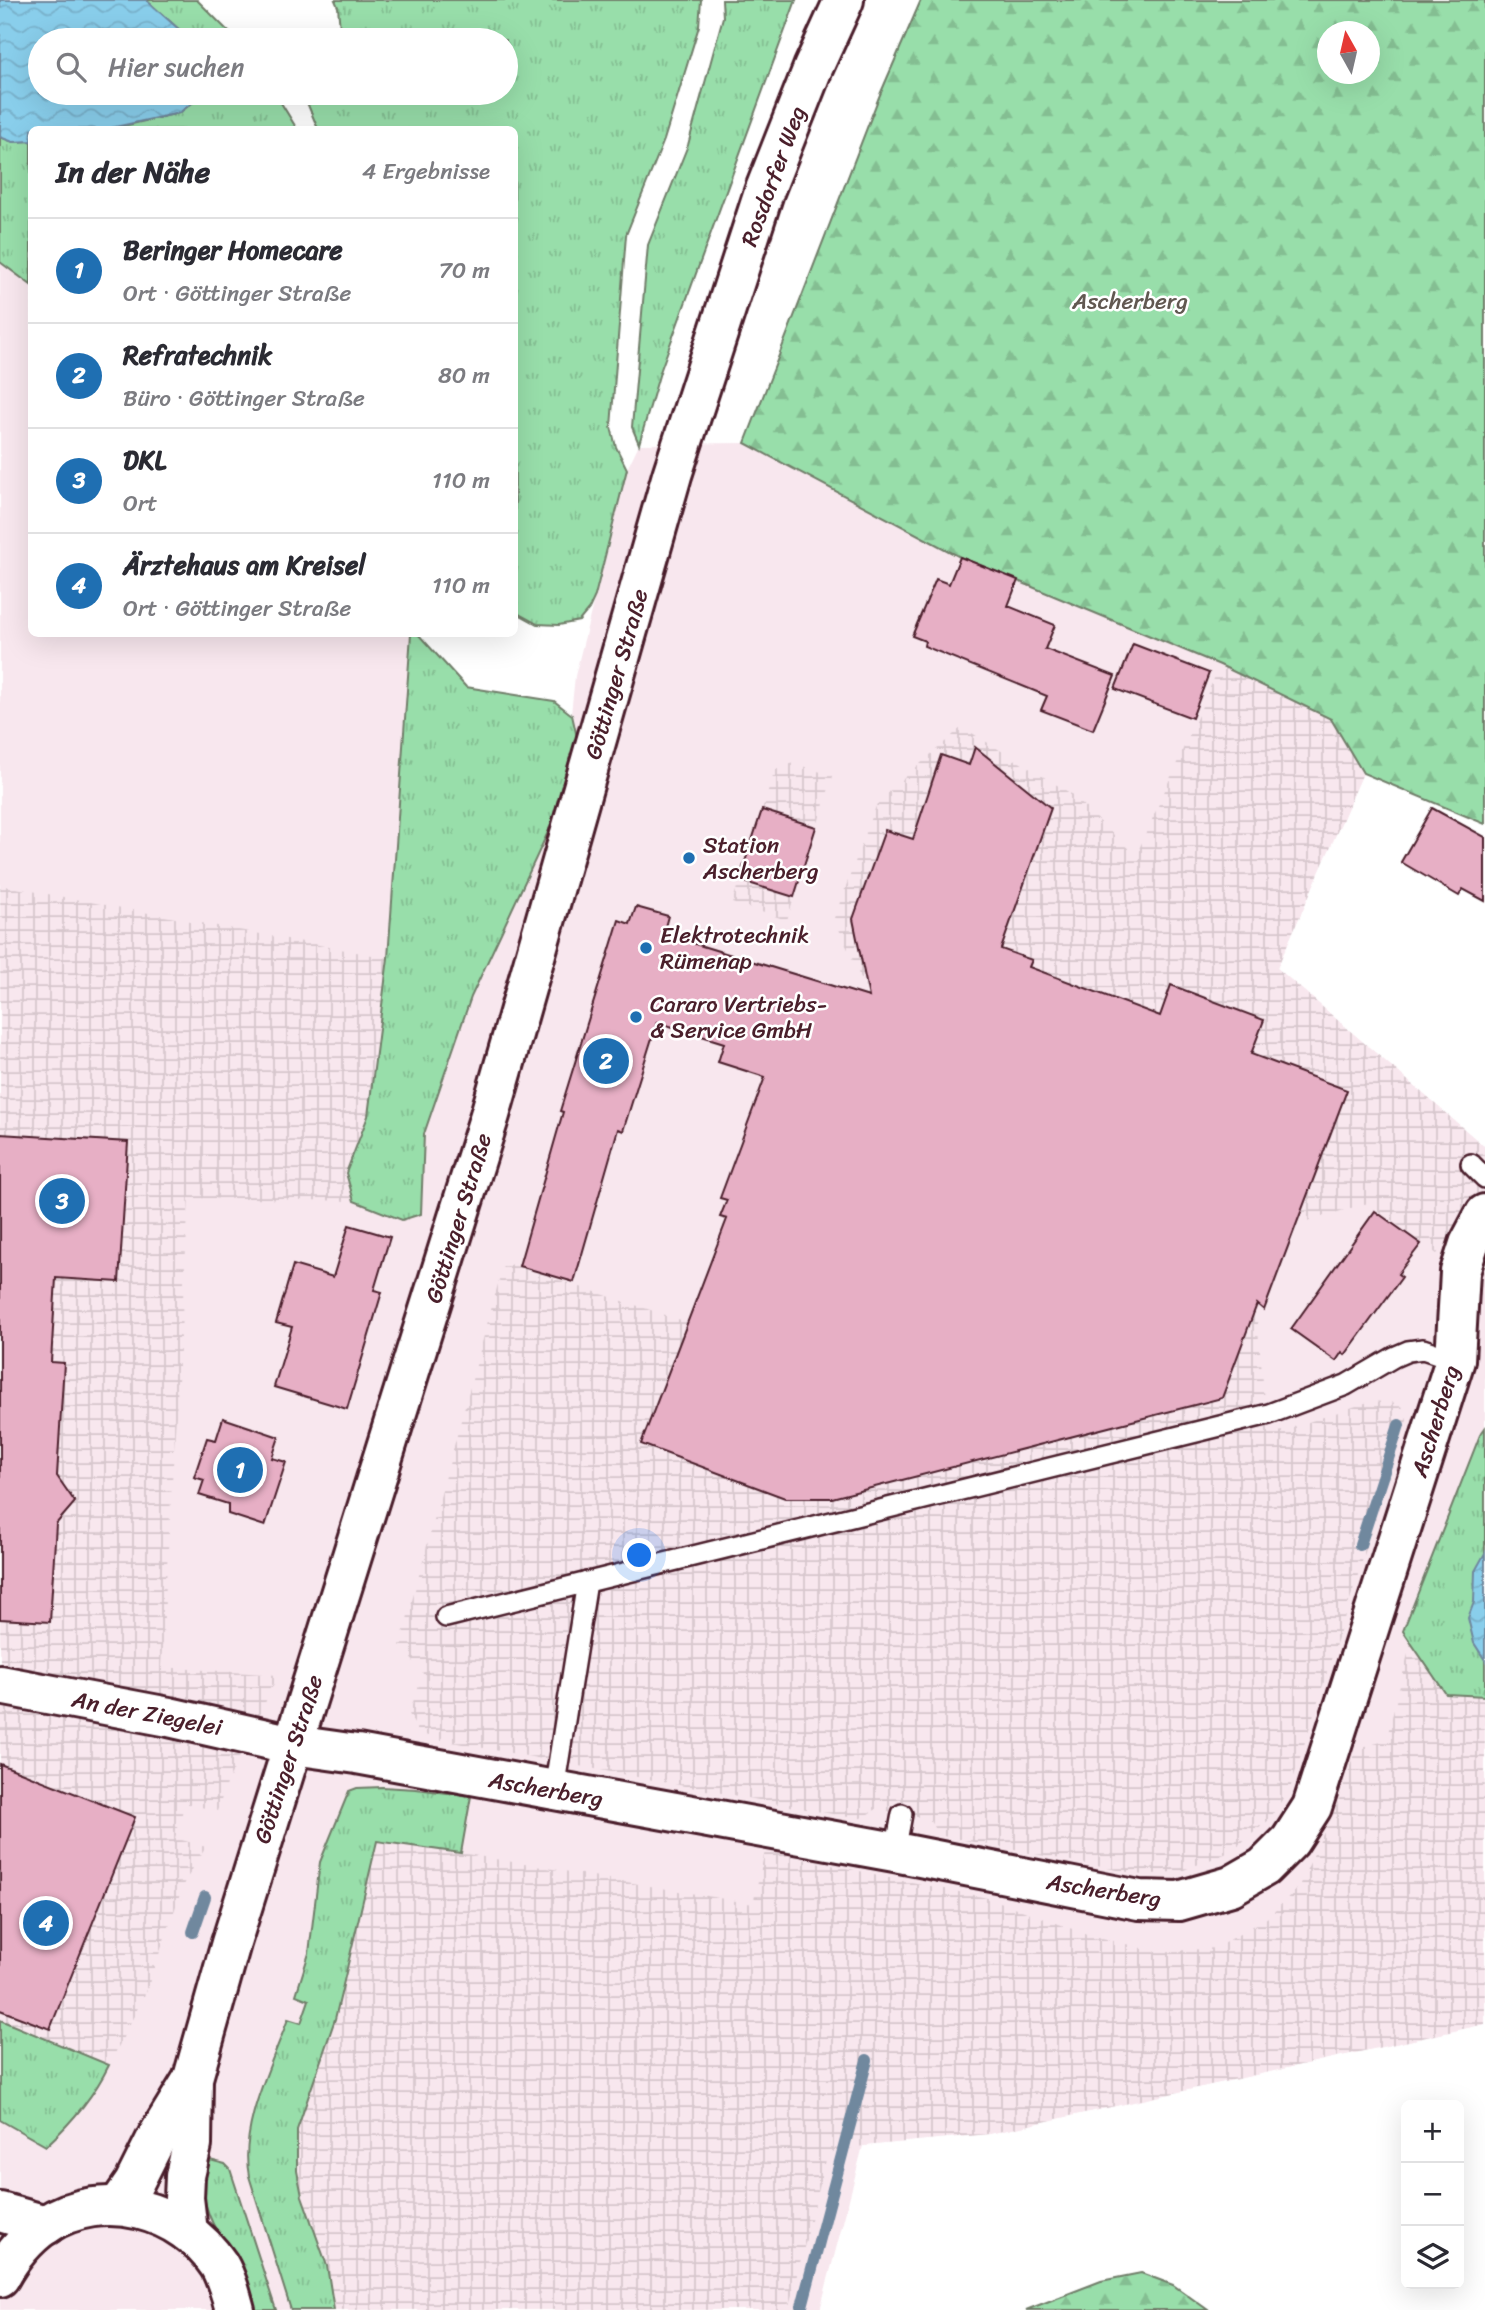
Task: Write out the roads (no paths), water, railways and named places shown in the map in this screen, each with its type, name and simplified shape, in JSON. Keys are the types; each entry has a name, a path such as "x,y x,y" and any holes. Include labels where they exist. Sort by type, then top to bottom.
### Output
{"main road":[{"name":"Rosdorfer Weg","path":"711,355 764,192 813,68 844,0"},
{"name":"Göttinger Straße","path":"188,2232 184,2198 185,2176 192,2145 193,2078 231,1943 490,1115 673,475 711,355"},
{"name":"Ascherberg","path":"293,1745 895,1852 1139,1900 1179,1901 1231,1886 1264,1867 1290,1841 1312,1807 1455,1360 1460,1272 1469,1244 1485,1214"},
{"name":"An der Ziegelei","path":"0,1685 169,1717 293,1745"},
{"name":"Göttinger Straße","path":"118,2206 134,2183 157,2137 193,2078"},
{"path":"0,2277 10,2259 26,2241 46,2225 68,2214 93,2207 118,2206 143,2210 166,2218 206,2248 220,2267 230,2289 235,2310"},
{"path":"0,2212 46,2225"}],"lane":[{"path":"446,1617 1269,1414 1346,1385 1408,1351 1423,1349 1455,1360"},
{"path":"554,1790 587,1582"},
{"path":"895,1852 902,1814"}],"water":[{"path":"0,0 146,0 178,28 28,28 28,105 189,105 179,113 120,126 28,126 28,141 13,142 0,137"},
{"path":"1485,1553 1485,1660 1474,1643 1468,1618 1474,1602 1475,1571"}],"waterway":[{"path":"1360,1545 1399,1425"},
{"path":"193,1932 205,1897"},
{"path":"801,2310 867,2060"}],"place":[{"name":"Station Ascherberg","path":"689,858"},
{"name":"Elektrotechnik Rümenap","path":"646,948"},
{"name":"Cararo Vertriebs- & Service GmbH","path":"636,1017"},
{"name":"Refratechnik","path":"606,1061"},
{"name":"DKL","path":"62,1201"},
{"name":"Beringer Homecare","path":"240,1470"},
{"name":"Ärztehaus am Kreisel","path":"46,1923"}]}
